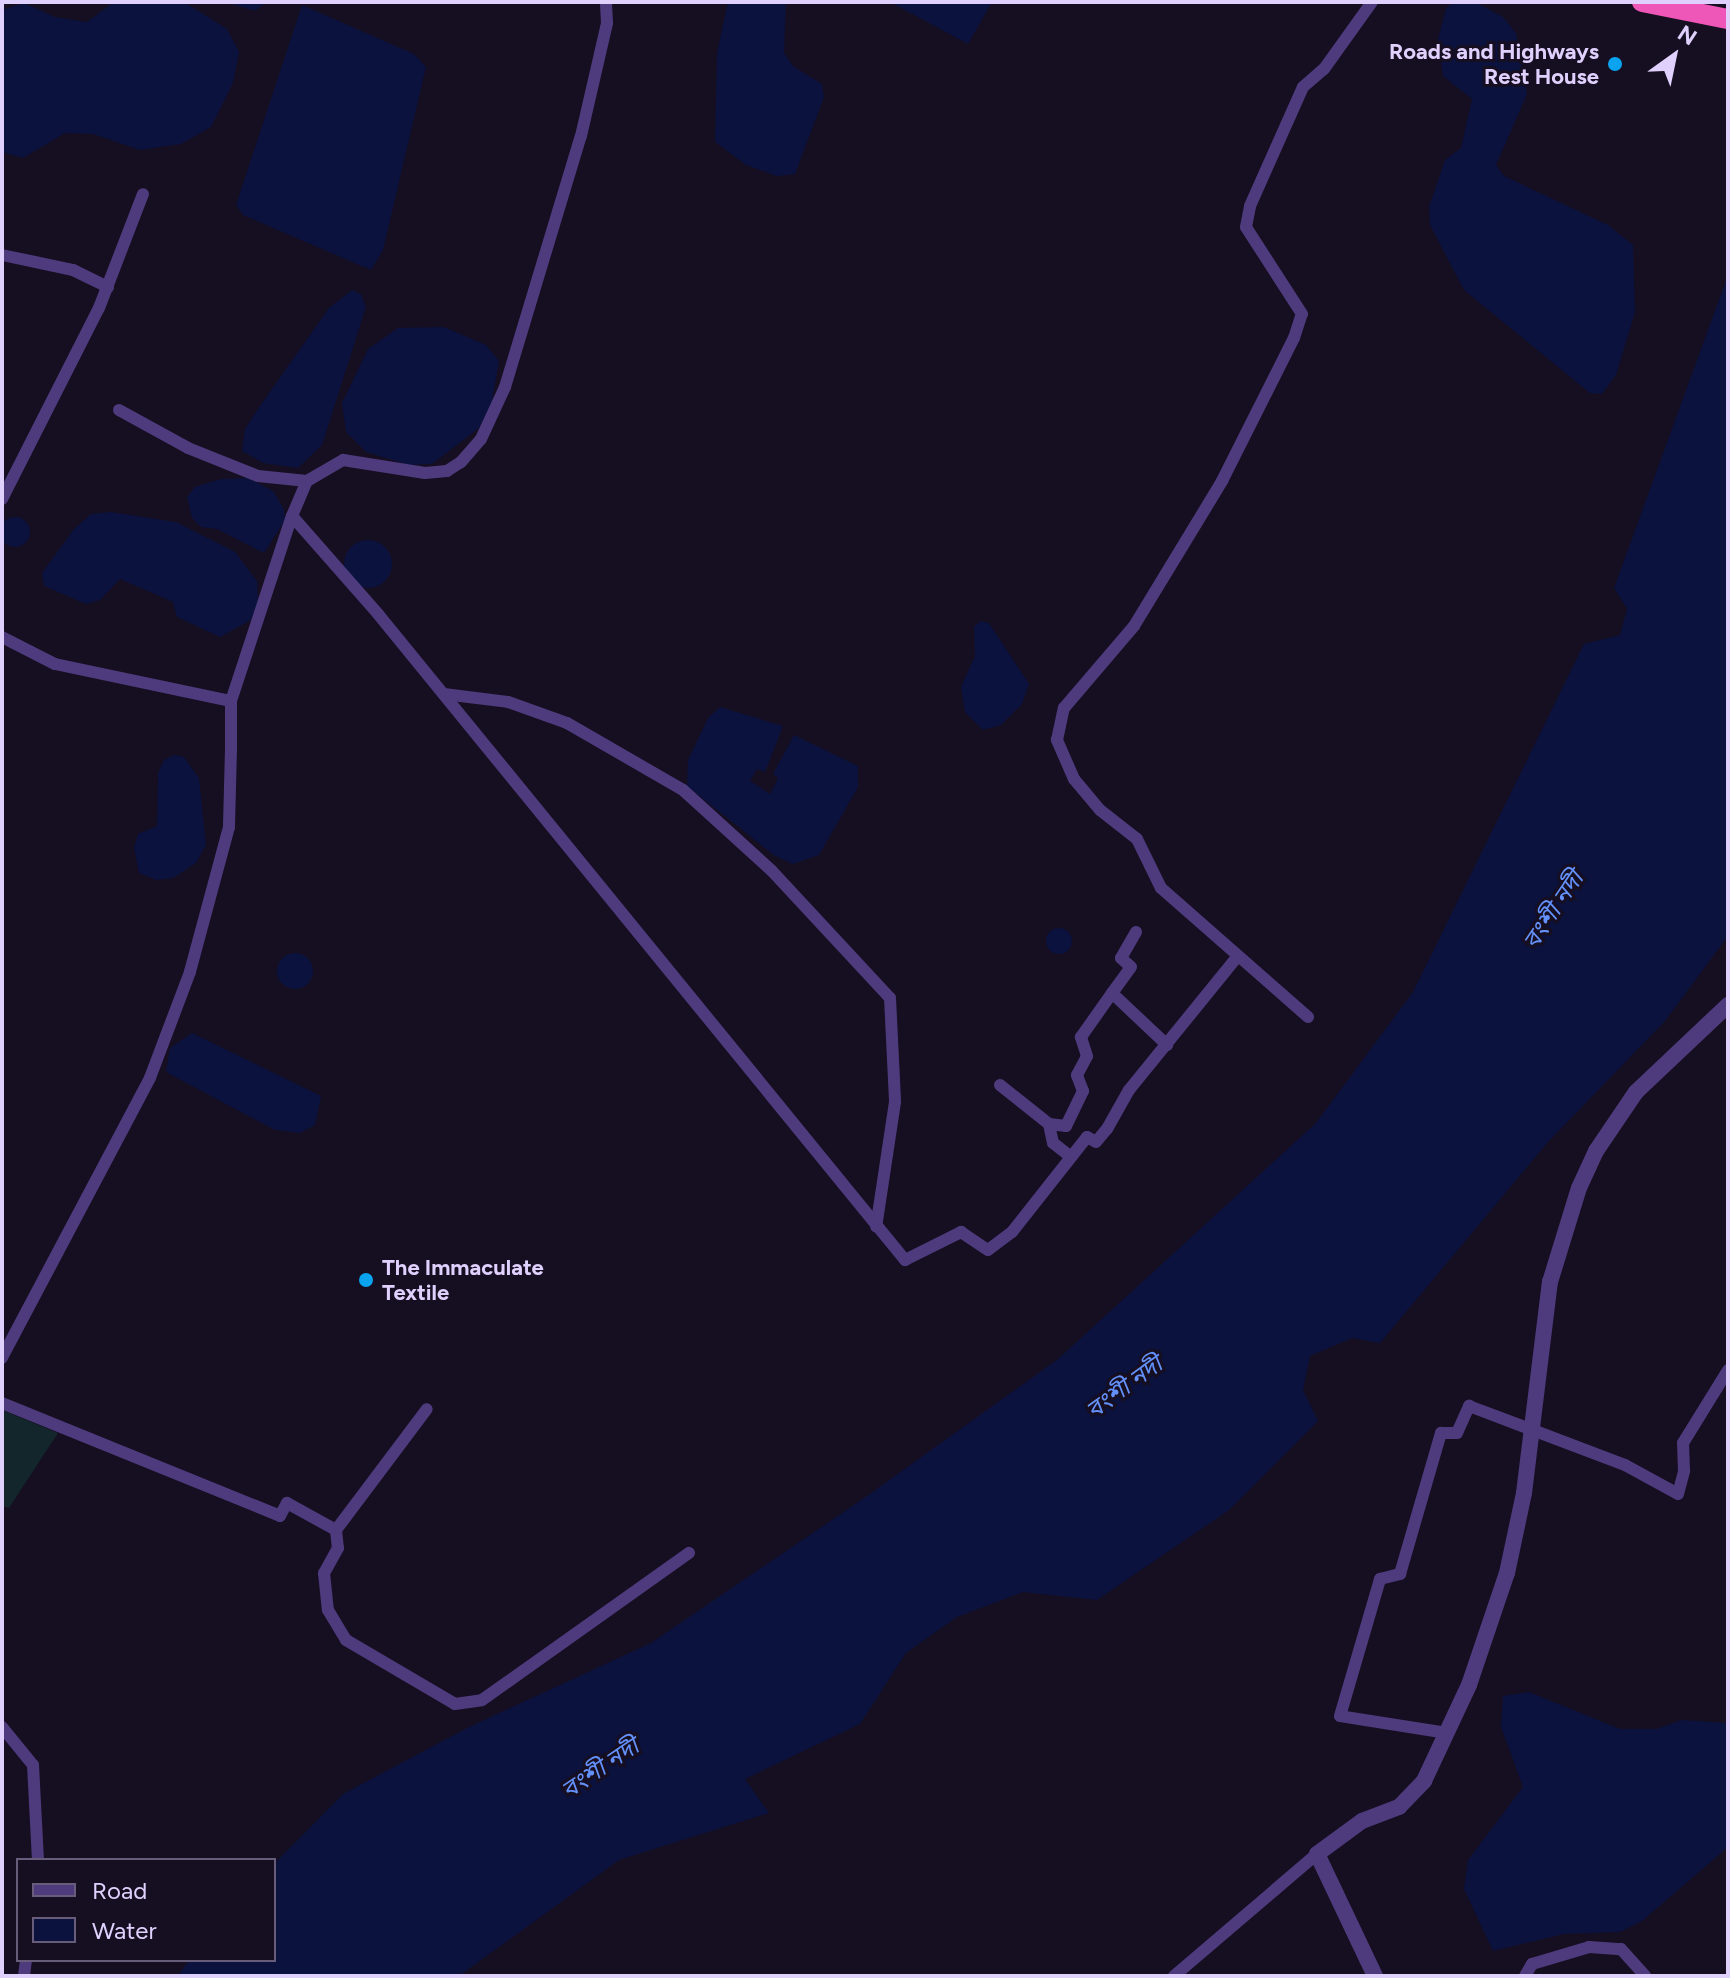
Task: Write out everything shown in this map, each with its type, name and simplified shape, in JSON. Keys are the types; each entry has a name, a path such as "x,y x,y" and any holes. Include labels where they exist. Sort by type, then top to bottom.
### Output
{"highway":[{"path":"1642,2 1722,17"}],"street":[{"path":"119,410 218,461 258,476 307,481 343,460 425,473 447,471 481,439 505,387 581,136 607,23 606,2"},
{"path":"1308,1017 1161,888 1137,839 1100,810 1074,779 1057,740 1064,708 1134,626 1222,481 1294,338 1302,314 1246,227 1250,206 1303,87 1324,69 1372,2"},
{"path":"2,499 108,287 143,194"},
{"path":"2,255 73,270 108,287"},
{"path":"2,1358 150,1078 190,972 229,827 231,701 292,516 307,481"},
{"path":"292,516 444,694 905,1260 961,1232 988,1250 1012,1232 1087,1137 1096,1142 1107,1129 1129,1090 1237,957"},
{"path":"2,637 55,664 231,701"},
{"path":"444,694 508,702 567,723 683,790 772,871 890,998 895,1102 876,1227"},
{"path":"1000,1085 1049,1124 1066,1126 1083,1091 1077,1075 1087,1056 1081,1037 1131,967 1121,958 1136,932"},
{"path":"1112,993 1167,1045"},
{"path":"1174,1976 1317,1854 1362,1821 1409,1800 1447,1733 1491,1631 1521,1506 1550,1282 1579,1188 1602,1141 1636,1092 1725,1012"},
{"path":"1049,1124 1053,1143 1071,1157"},
{"path":"1447,1733 1340,1716 1380,1579 1400,1574 1441,1433 1457,1433 1469,1406 1625,1465 1678,1494 1684,1471 1683,1443 1728,1370"},
{"path":"2,1403 280,1516 287,1503 336,1530"},
{"path":"427,1409 336,1530 338,1548 324,1573 328,1610 346,1640 455,1704 482,1700 494,1693 689,1553"},
{"path":"2,1727 33,1765 38,1858"},
{"path":"1317,1854 1375,1976"},
{"path":"1525,1976 1532,1964 1589,1947 1621,1949 1645,1976"}],"green space":[{"path":"2,1410 58,1433 9,1508 2,1506"}],"water":[{"path":"114,2 184,2 227,29 239,52 233,83 211,127 181,144 140,150 93,134 65,133 23,158 2,152 2,10 24,3 55,17 87,22"},
{"path":"224,2 267,2 255,11"},
{"path":"728,2 786,2 784,53 794,67 822,84 824,97 795,174 777,176 746,165 715,142 717,53"},
{"path":"890,2 992,2 968,44"},
{"path":"1454,2 1475,2 1503,17 1516,33 1527,94 1496,165 1504,176 1608,225 1633,245 1635,312 1616,375 1602,394 1590,393 1464,290 1430,225 1429,207 1445,160 1461,148 1472,99 1443,76 1438,39 1446,8"},
{"path":"302,5 414,54 426,67 383,250 371,270 243,215 236,205"},
{"name":"বংশী নদী","path":"1728,275 1728,936 1665,1021 1548,1142 1380,1343 1352,1338 1310,1356 1303,1390 1318,1421 1229,1510 1097,1600 1023,1592 957,1617 906,1653 860,1724 745,1779 769,1813 619,1860 459,1976 178,1976 188,1962 276,1962 276,1862 343,1794 469,1727 651,1643 867,1496 1058,1359 1316,1123 1413,992 1584,644 1620,635 1627,609 1614,588"},
{"path":"352,290 361,294 366,307 322,445 298,468 263,463 242,451 245,429 257,410 329,308"},
{"path":"444,327 486,345 499,361 491,406 479,428 432,464 409,465 366,452 346,432 342,403 368,349 398,328"},
{"path":"248,478 273,491 284,509 285,520 264,553 217,529 201,527 192,518 187,497 195,487 221,479"},
{"path":"111,512 176,522 235,552 257,581 258,601 251,620 220,637 177,617 173,602 120,579 100,600 86,604 44,586 42,573 74,529 91,514"},
{"path":"15,517 26,521 30,532 26,543 15,547 4,543 0,532 4,521"},
{"path":"368,540 385,547 392,564 385,581 368,588 351,581 344,564 351,547"},
{"path":"981,621 989,623 1029,684 1022,704 1001,725 983,730 965,712 961,687 975,656 974,627"},
{"path":"720,707 783,726 765,772 757,769 750,781 770,794 778,778 773,774 794,735 858,766 858,787 819,855 793,864 775,856 687,786 688,760 708,718"},
{"path":"174,755 184,757 199,778 206,845 196,863 173,878 156,880 139,873 134,848 138,834 157,826 158,773 164,760"},
{"path":"1059,928 1069,931 1072,941 1069,951 1059,954 1049,951 1046,941 1049,931"},
{"path":"295,953 307,959 313,971 307,983 295,989 283,983 277,971 283,959"},
{"path":"192,1033 321,1096 315,1125 300,1133 275,1130 166,1072 170,1048"},
{"path":"1529,1692 1620,1729 1657,1729 1681,1720 1728,1723 1728,1847 1642,1921 1620,1932 1564,1934 1493,1951 1464,1889 1468,1860 1523,1787 1501,1727 1503,1696"}],"place":[{"name":"Roads and Highways Rest House","path":"1615,64"},
{"name":"The Immaculate Textile","path":"366,1280"}]}
